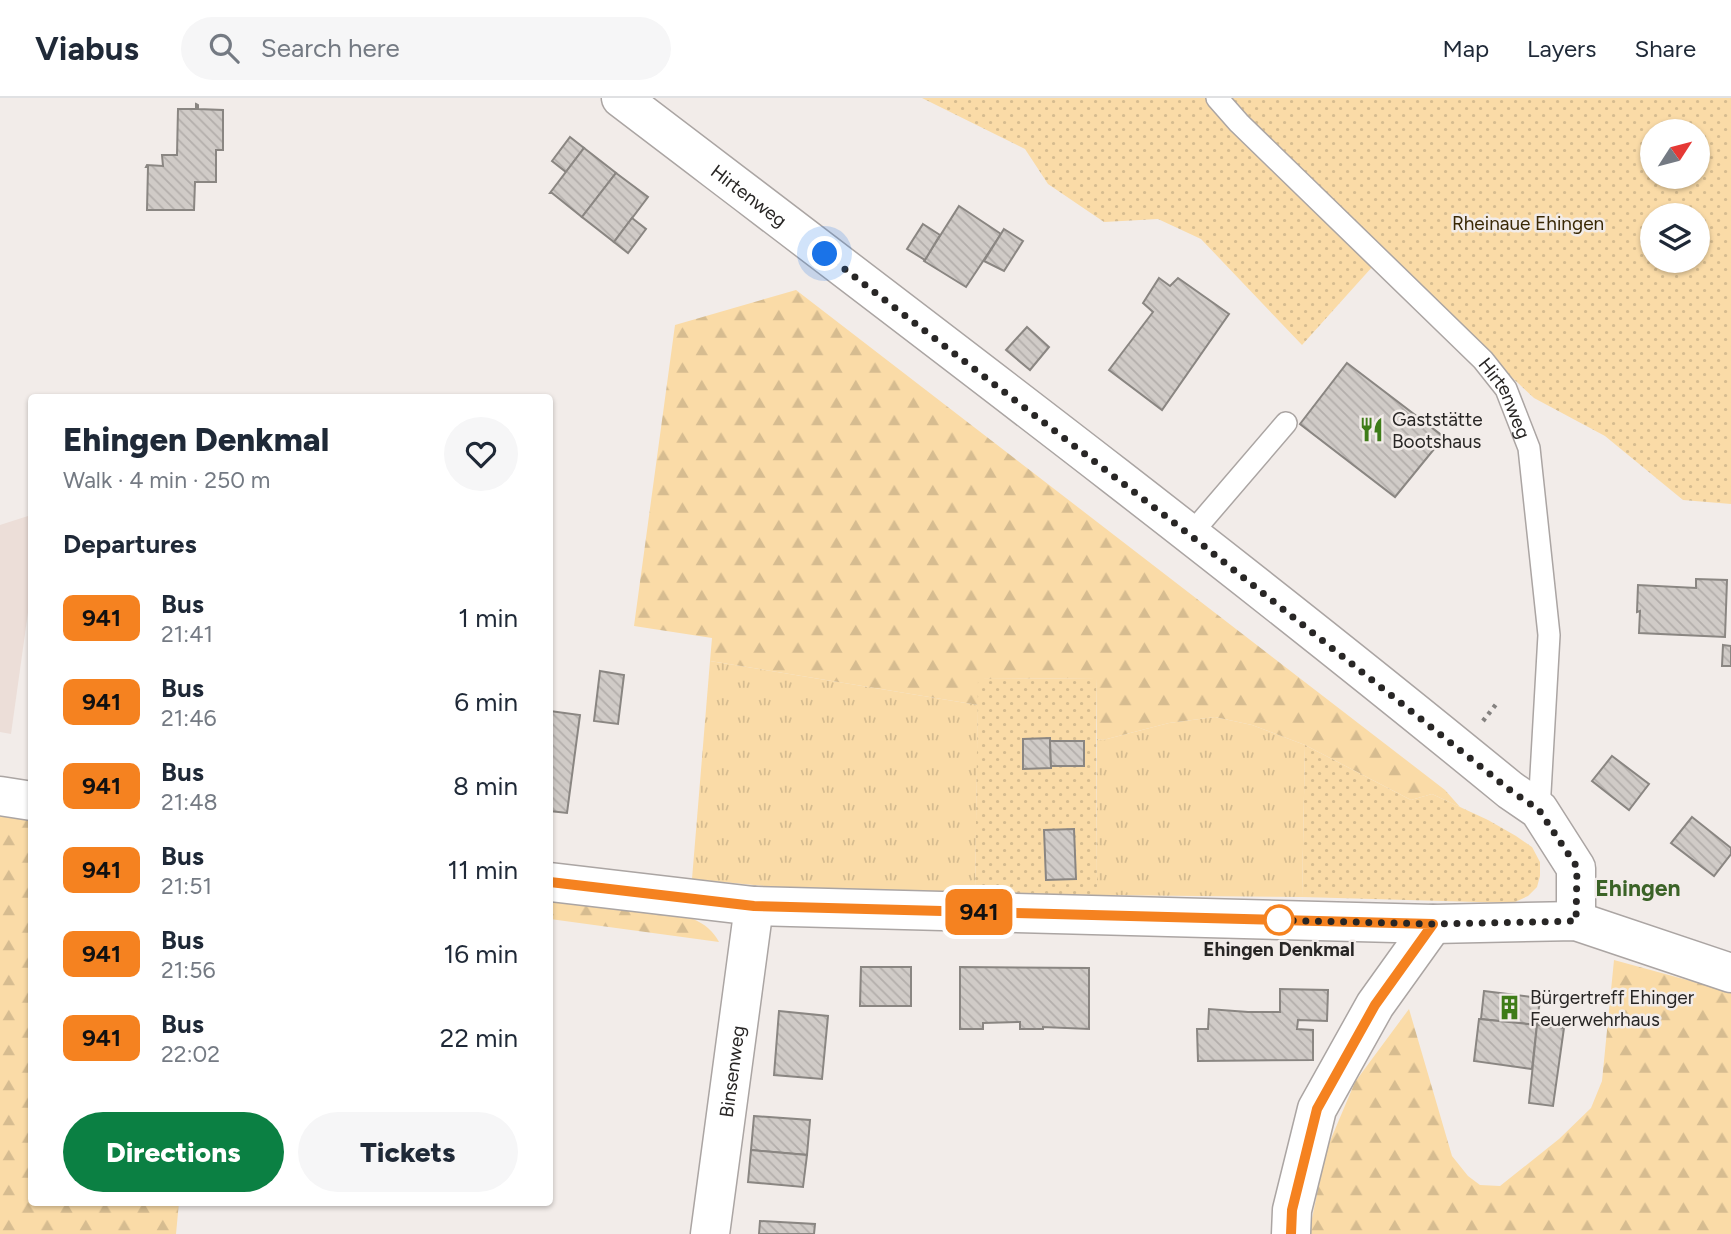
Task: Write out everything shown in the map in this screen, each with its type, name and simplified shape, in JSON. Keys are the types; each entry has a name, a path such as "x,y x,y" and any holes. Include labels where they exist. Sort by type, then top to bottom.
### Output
{"street":[{"name":"Hirtenweg","path":"621,98 1190,535 1510,790 1539,810 1577,867 1576,921"},
{"path":"0,796 28,800"},
{"path":"553,882 754,906 1433,924 1576,921 1731,973"},
{"name":"Binsenweg","path":"710,1234 754,906"},
{"path":"1291,1234 1292,1210 1317,1109 1375,1005 1433,924"}],"lane":[{"name":"Hirtenweg","path":"1217,98 1239,123 1483,360 1506,389 1529,448 1549,635 1539,810"},
{"path":"1190,535 1286,423"}],"shaded area":[{"path":"28,516 28,612 11,734 0,732 0,525"}],"green space":[{"name":"Rheinaue Ehingen","path":"922,98 1731,98 1731,504 1683,500 1605,436 1534,398 1382,256 1302,345 1201,239 1158,219 1104,222 1048,184 1025,149"},
{"path":"796,290 1445,790 1460,807 1432,794 1411,800 1305,745 1252,725 1215,717 1169,723 1103,740 1097,739 1096,678 978,679 978,705 710,661 712,638 634,626 675,325"},
{"path":"710,661 978,705 975,894 786,888 692,879"},
{"path":"1096,678 1097,895 975,894 978,679"},
{"path":"1215,717 1252,725 1305,745 1302,897 1097,895 1097,739 1103,740 1169,723"},
{"path":"1305,745 1411,800 1432,794 1516,836 1532,847 1540,862 1537,887 1528,896 1513,903 1302,897"},
{"path":"0,814 28,818 28,1206 179,1206 176,1234 0,1234"},
{"path":"553,900 693,919 708,928 719,942 553,919"},
{"path":"1614,960 1731,992 1731,1234 1309,1234 1325,1153 1355,1082 1409,1009 1452,1156 1468,1176 1480,1185 1500,1186 1559,1139 1591,1108 1602,1081"}],"building":[{"path":"196,104 198,109 223,110 223,150 216,150 216,182 195,182 194,210 147,210 146,167 163,166 162,155 177,155 178,109 196,109"},
{"path":"570,137 584,148 566,172 552,161"},
{"path":"584,148 616,173 582,217 550,193"},
{"path":"616,173 648,197 614,242 582,217"},
{"path":"959,206 1001,234 966,287 924,261"},
{"path":"632,218 646,229 628,253 614,242"},
{"path":"923,224 940,235 925,260 907,249"},
{"path":"1004,229 1023,241 1004,271 984,261"},
{"path":"1159,278 1170,286 1178,278 1229,314 1162,410 1109,370 1153,312 1143,303"},
{"path":"1027,327 1049,347 1030,370 1006,350"},
{"name":"Gaststätte Bootshaus","path":"1347,363 1444,437 1395,497 1300,424"},
{"path":"1696,579 1727,580 1725,637 1639,633 1638,585 1696,588"},
{"path":"1723,645 1731,646 1731,666 1722,666"},
{"path":"600,671 624,675 618,724 594,721"},
{"path":"553,711 580,715 567,813 553,811"},
{"path":"1050,738 1051,768 1023,769 1023,739"},
{"path":"1050,741 1084,741 1084,766 1051,766"},
{"path":"1612,756 1649,784 1629,810 1592,781"},
{"path":"1692,817 1731,848 1731,854 1714,876 1671,843"},
{"path":"1074,829 1076,879 1046,880 1044,830"},
{"path":"861,967 911,967 911,1006 860,1006"},
{"path":"960,967 1089,968 1089,1029 1020,1029 1020,1022 983,1023 983,1029 960,1029"},
{"path":"1280,989 1328,990 1327,1021 1298,1020 1297,1029 1313,1030 1313,1060 1198,1061 1197,1029 1208,1029 1209,1009 1280,1012"},
{"name":"Bürgertreff Ehinger Feuerwehrhaus","path":"1484,991 1540,998 1537,1025 1481,1019"},
{"path":"779,1011 828,1016 822,1079 774,1075"},
{"path":"1479,1019 1537,1025 1532,1069 1474,1061"},
{"path":"1537,1025 1564,1028 1553,1106 1529,1103"},
{"path":"754,1116 810,1120 807,1155 751,1150"},
{"path":"751,1150 807,1155 803,1187 748,1182"},
{"path":"760,1221 815,1224 814,1234 759,1234"}],"bus line":[{"name":"941","path":"553,882 754,906 1433,924 1375,1005 1317,1109 1292,1210 1291,1234"}],"place":[{"name":"Gaststätte Bootshaus","path":"1372,430"},
{"name":"Ehingen Denkmal","path":"1279,920"},
{"name":"Bürgertreff Ehinger Feuerwehrhaus","path":"1510,1008"}],"district":[{"name":"Ehingen","path":"1638,888"}],"route":[{"path":"825,254 1190,535 1510,790 1539,810 1577,867 1576,921 1433,924 1270,920 1279,920"}]}
